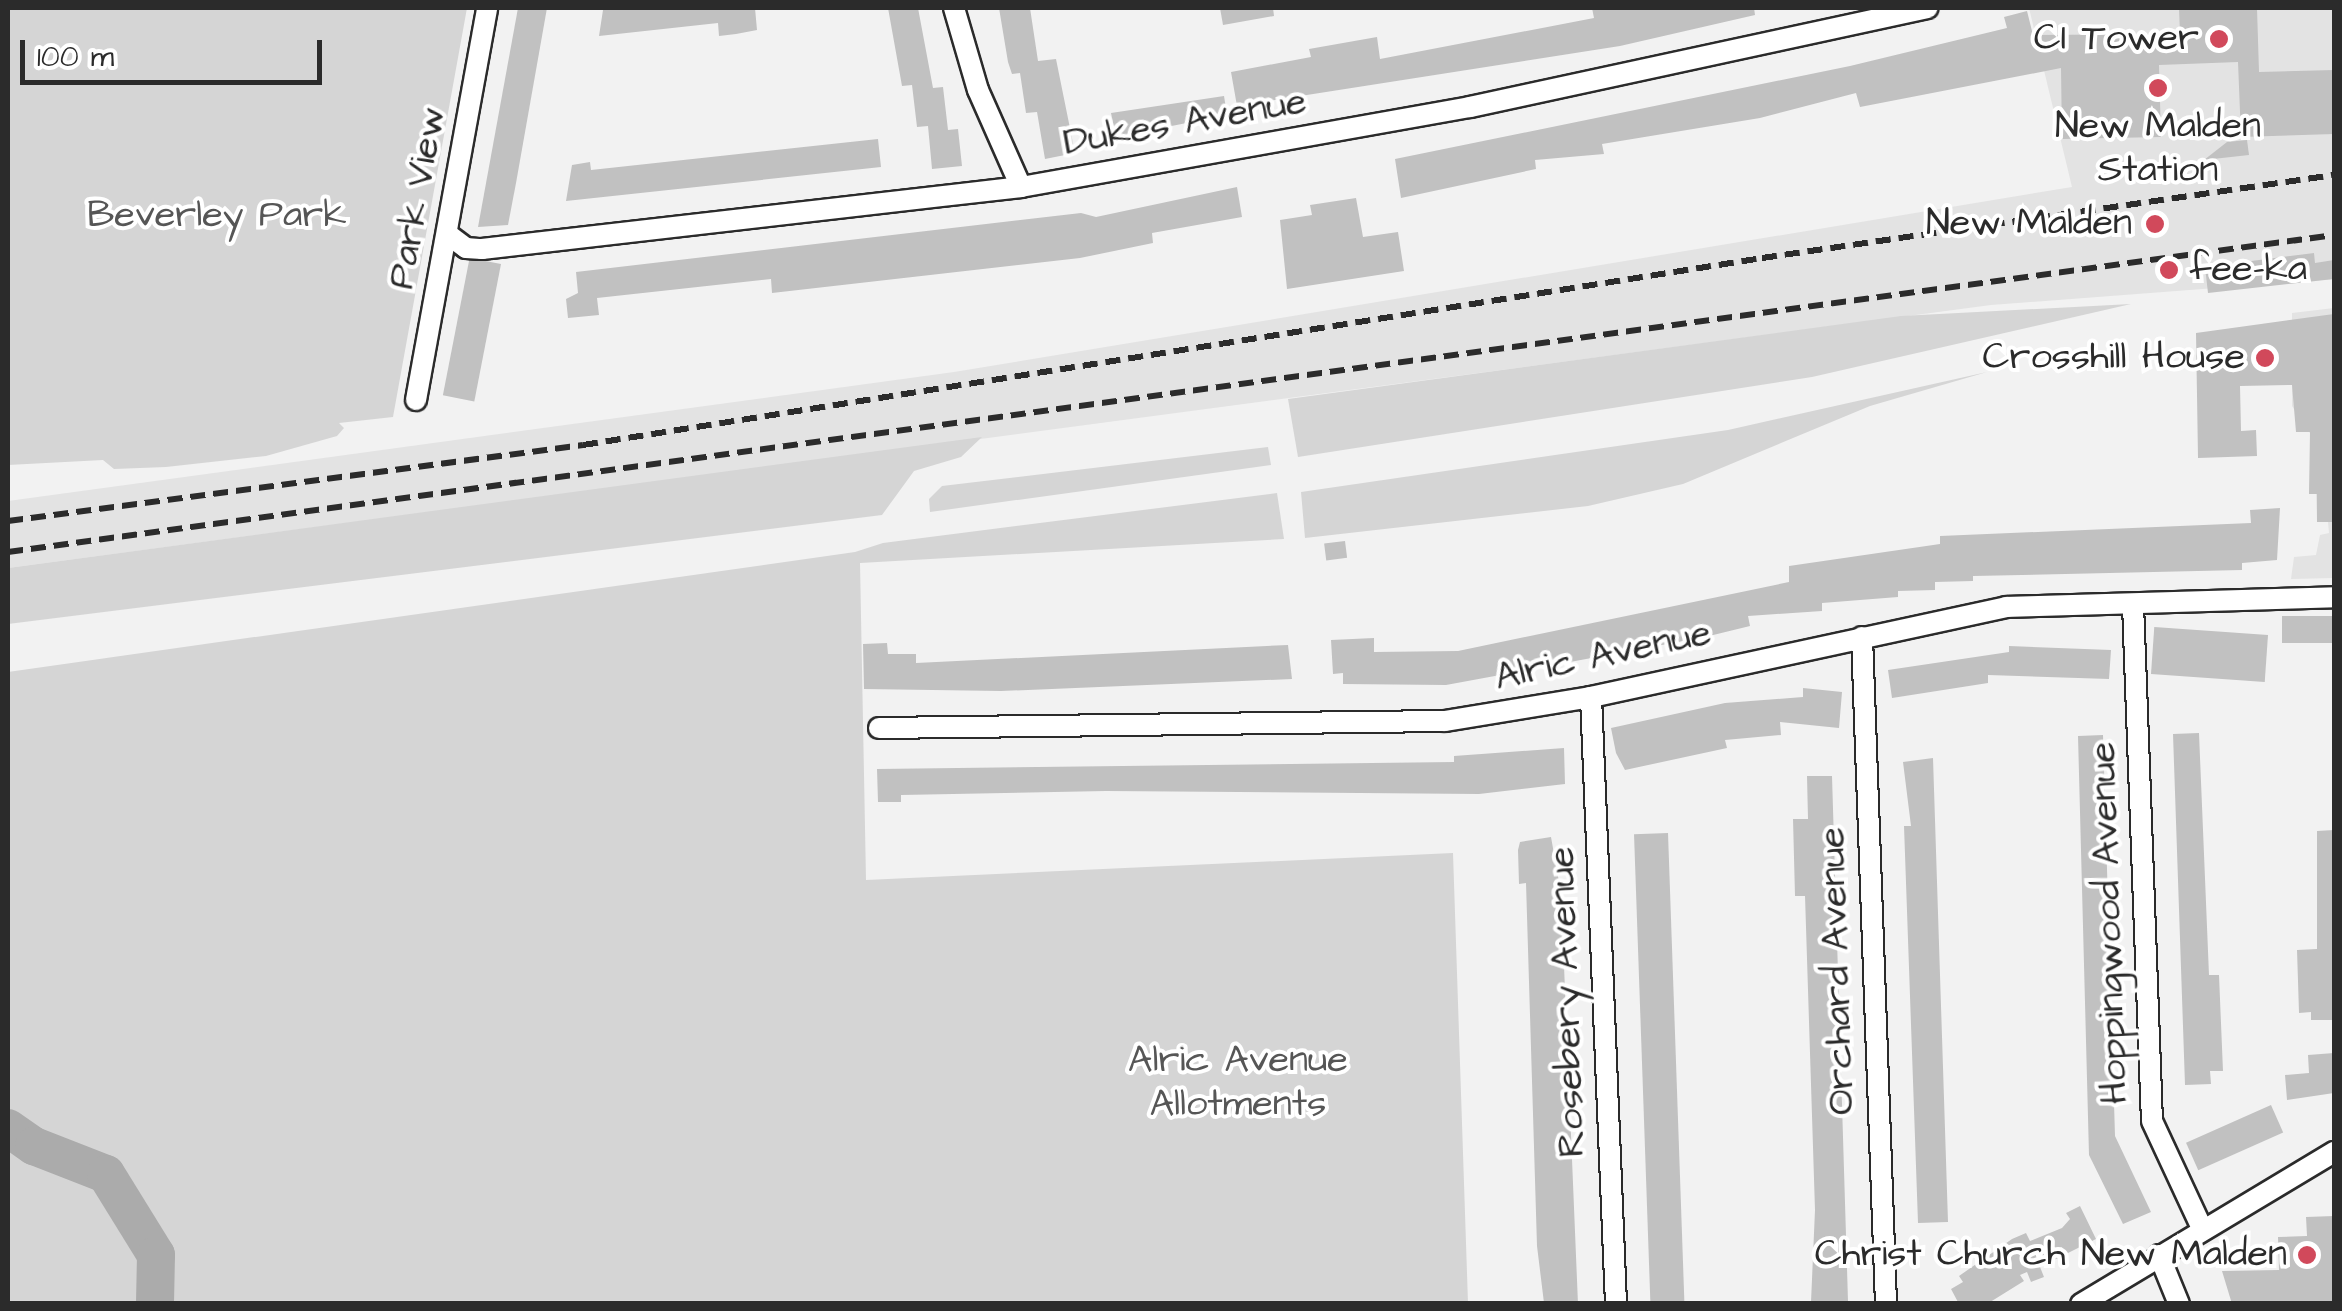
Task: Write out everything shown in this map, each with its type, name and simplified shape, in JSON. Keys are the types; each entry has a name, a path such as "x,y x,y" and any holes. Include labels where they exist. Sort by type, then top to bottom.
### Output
{"street":[{"name":"Park View","path":"416,400 450,236 488,8"},
{"path":"954,8 978,90 1021,187"},
{"name":"Dukes Avenue","path":"450,236 466,248 482,249 1021,187 1470,107 1927,8"},
{"name":"Alric Avenue","path":"879,728 1445,720 1591,697 2006,607 2334,597"},
{"name":"Hoppingwood Avenue","path":"2133,604 2152,1122 2202,1228"},
{"name":"Orchard Avenue","path":"1862,636 1886,1304"},
{"name":"Rosebery Avenue","path":"1591,697 1616,1304"},
{"path":"2082,1304 2202,1228 2334,1152"},
{"path":"2159,1254 2178,1304"}],"shaded area":[{"path":"2029,8 2334,8 2334,279 1991,305 8,568 8,501 954,372 2072,187"},
{"path":"2334,308 2334,578 2291,579 2294,557 2316,555 2320,535 2329,533 2328,522 2317,522 2316,494 2309,493 2313,438 2292,406 2292,313"}],"green space":[{"name":"Beverley Park","path":"8,8 467,8 393,417 339,423 344,428 337,436 266,456 114,469 103,460 8,465"},
{"path":"2131,304 1812,377 1298,457 1288,399 1901,316"},
{"path":"1987,372 1870,406 1683,484 1588,506 1305,538 1301,492 1728,430"},
{"path":"982,437 961,457 914,471 882,515 8,624 8,568"},
{"path":"1268,447 1271,465 930,512 929,499 942,486"},
{"name":"Alric Avenue Allotments","path":"1277,493 1284,539 860,563 866,880 1453,853 1468,1303 8,1303 8,672 855,552 883,543"}],"building":[{"path":"518,8 547,8 516,183 508,225 478,227"},
{"path":"612,8 755,8 757,30 736,34 719,36 718,23 599,36 603,10"},
{"path":"888,8 918,8 933,88 943,87 948,130 958,129 962,166 932,169 928,126 917,127 912,85 902,86"},
{"path":"999,8 1030,8 1038,61 1056,59 1075,153 1045,159 1037,112 1026,113 1020,73 1012,74 1008,62"},
{"path":"1220,8 1273,8 1274,16 1223,25"},
{"path":"1592,8 1754,8 1755,15 1620,46 1237,106 1231,72 1311,57 1309,49 1377,37 1380,59 1594,18"},
{"path":"2179,8 2257,8 2259,72 2334,70 2334,134 2241,137 2238,62 2159,65 2161,137 2062,139 2061,68 1860,107 1856,93 1760,118 1602,144 1604,154 1535,160 1536,169 1401,198 1395,159 1850,66 2007,28 2004,17 2027,11 2033,35 2180,34"},
{"path":"1224,96 1227,115 1116,137 1111,113"},
{"path":"878,139 881,167 566,201 572,165 590,162 591,170"},
{"path":"2247,140 2249,155 2204,160 2227,142"},
{"path":"1237,187 1242,217 1152,233 1153,243 1080,258 772,293 771,279 597,298 599,315 568,318 566,299 578,293 576,272 1081,213 1096,217"},
{"path":"1356,198 1363,237 1398,232 1404,271 1287,289 1280,220 1312,215 1310,205"},
{"path":"2314,253 2315,263 2334,260 2334,279 2208,293 2205,267"},
{"path":"470,258 501,264 474,401 443,395"},
{"name":"Crosshill House","path":"2334,314 2334,522 2317,522 2317,494 2309,494 2310,432 2296,432 2292,385 2240,386 2241,431 2256,430 2257,456 2198,458 2196,333"},
{"path":"2280,508 2277,560 2242,563 2242,570 1973,576 1973,581 1935,582 1935,590 1898,591 1898,597 1822,603 1822,611 1748,616 1750,626 1705,637 1446,685 1343,684 1343,673 1333,674 1331,640 1374,638 1374,652 1458,651 1789,582 1789,566 1940,544 1940,536 2251,523 2250,510"},
{"path":"1345,541 1347,558 1326,560 1324,544"},
{"path":"2282,616 2334,616 2334,643 2282,643"},
{"path":"2154,627 2268,635 2265,682 2151,674"},
{"path":"887,643 888,654 916,654 916,663 1288,645 1292,679 1001,691 864,689 863,644"},
{"path":"2009,646 2111,650 2109,679 1988,675 1988,683 1892,698 1888,670 2009,652"},
{"path":"1803,688 1842,692 1839,728 1780,722 1781,735 1725,740 1727,748 1625,770 1616,753 1611,728 1725,703 1803,697"},
{"path":"2199,733 2209,975 2219,975 2223,1071 2210,1071 2211,1084 2185,1085 2173,734"},
{"path":"2103,735 2115,1136 2151,1212 2123,1224 2089,1155 2078,736"},
{"path":"1564,748 1565,784 1479,794 1106,791 901,795 901,802 878,802 877,769 1454,762 1454,756"},
{"path":"1933,758 1948,1222 1918,1223 1904,826 1911,826 1903,762"},
{"path":"1807,776 1832,776 1848,1301 1811,1302 1815,1210 1805,896 1795,896 1793,819 1808,819"},
{"path":"2334,830 2334,1020 2311,1020 2311,1012 2299,1013 2297,950 2317,949 2317,831"},
{"path":"1668,833 1684,1304 1650,1304 1634,834"},
{"path":"1551,837 1561,893 1578,1304 1544,1303 1537,1246 1526,883 1519,884 1518,850 1520,842"},
{"path":"2334,1053 2334,1093 2287,1100 2285,1075 2309,1073 2308,1055"},
{"path":"2271,1105 2283,1132 2198,1170 2186,1143"},
{"path":"2080,1206 2096,1239 2040,1267 2044,1277 2031,1282 2027,1272 2020,1275 2024,1281 1987,1304 1959,1304 1951,1289 1963,1282 1959,1276 2012,1239 2026,1233 2030,1241 2062,1228 2070,1219 2066,1213"},
{"path":"2334,1216 2334,1304 2232,1304 2222,1271 2279,1270 2278,1237 2307,1236 2306,1217"}],"waterway":[{"path":"8,1128 34,1146 106,1174 156,1255 155,1304"}],"railway":[{"path":"8,521 583,445 1762,258 2334,175"},
{"path":"8,552 2334,235"}],"place":[{"name":"CI Tower","path":"2219,39"},
{"name":"New Malden Station","path":"2158,88"},
{"name":"New Malden","path":"2155,224"},
{"name":"fee-ka","path":"2169,270"},
{"name":"Crosshill House","path":"2265,358"},
{"name":"Christ Church New Malden","path":"2307,1255"}]}
